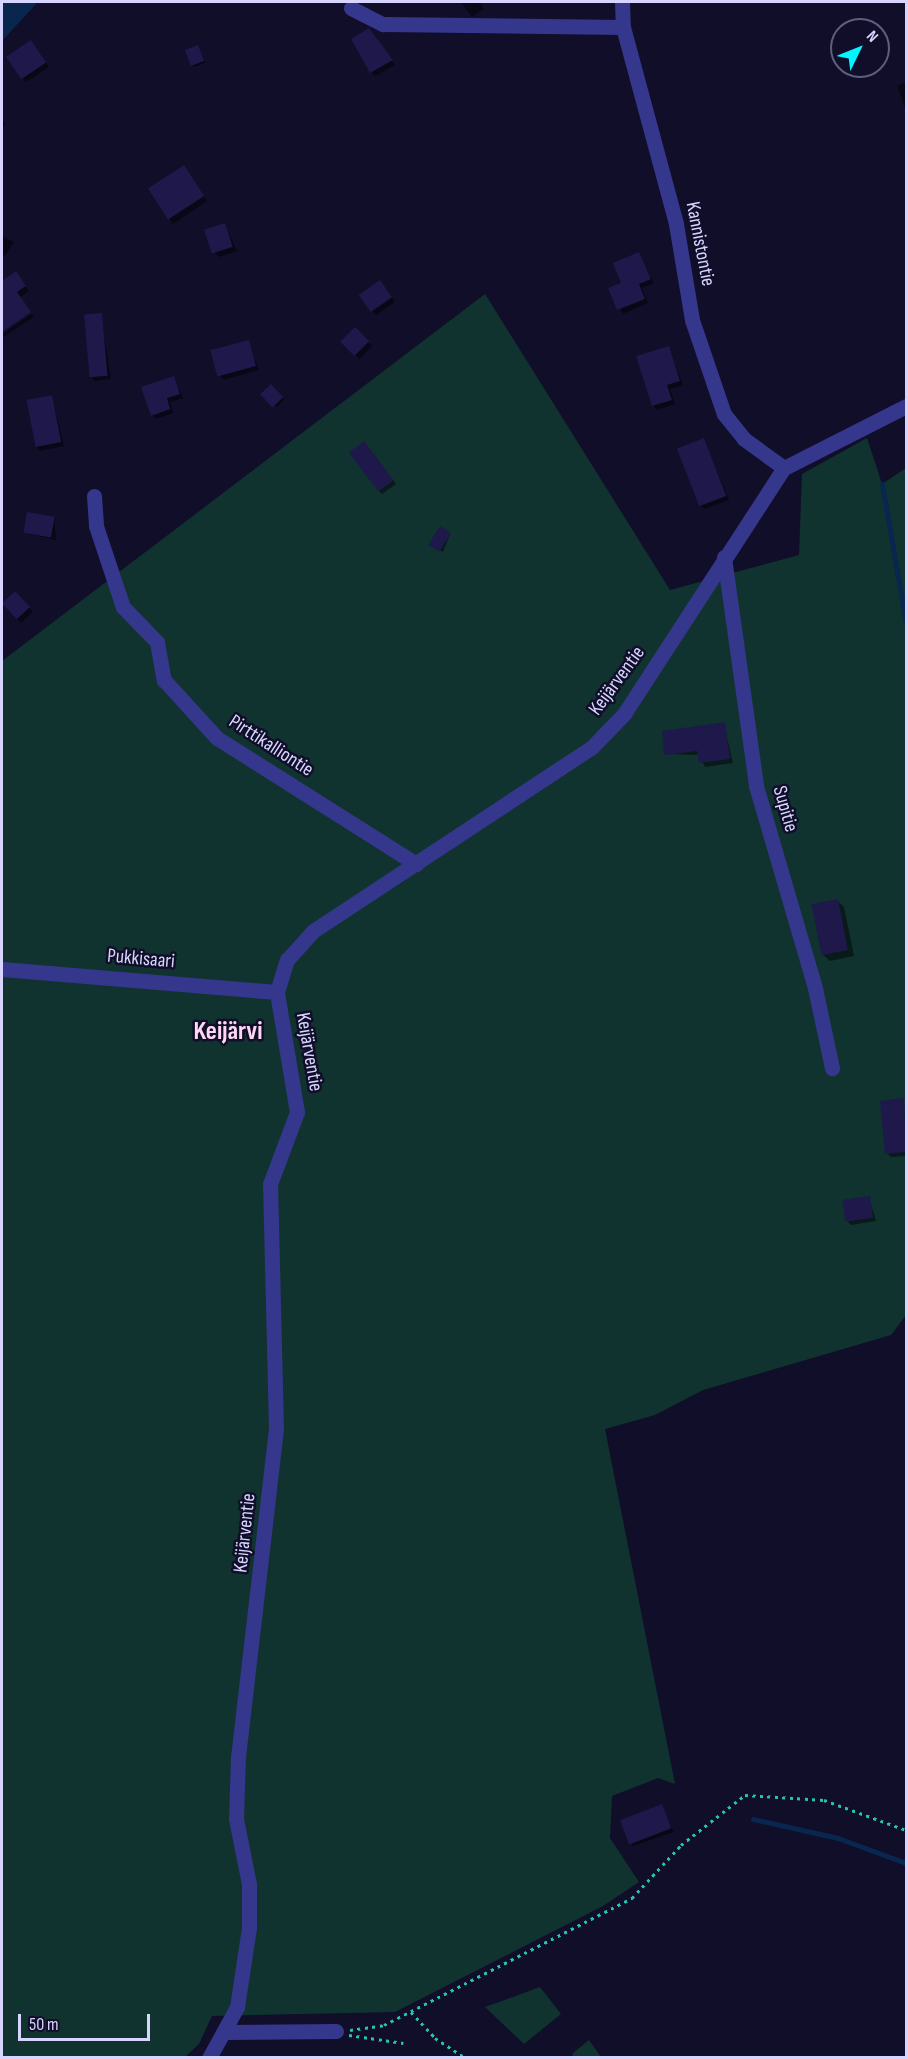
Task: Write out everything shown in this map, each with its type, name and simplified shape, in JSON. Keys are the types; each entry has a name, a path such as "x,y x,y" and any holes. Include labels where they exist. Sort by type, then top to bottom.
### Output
{"street":[{"name":"Kannistontie","path":"621,2 623,27 676,224 692,320 724,414 744,439 784,468"},
{"path":"351,8 383,24 623,27"},
{"name":"Keijärventie","path":"209,2058 226,2032 244,1982 249,1928 249,1884 236,1819 238,1757 276,1428 270,1184 297,1112 277,992 288,960 313,932 592,747 624,714 784,468 906,406"},
{"name":"Pirttikalliontie","path":"94,496 96,526 123,607 157,642 164,680 217,738 416,864"},
{"name":"Supitie","path":"724,557 756,786 815,988 832,1068"},
{"name":"Pukkisaari","path":"2,969 277,992"},
{"path":"226,2032 336,2031"}],"path":[{"path":"336,2031 374,2028 632,1898 662,1866 723,1810 752,1793 824,1800 906,1830"},
{"path":"410,2011 435,2038 466,2058"},
{"path":"336,2031 374,2043 403,2043"}],"green space":[{"path":"485,294 670,590 799,555 802,474 867,438 882,484 906,468 906,1315 891,1335 703,1390 655,1415 605,1429 675,1784 658,1778 612,1796 610,1838 639,1882 603,1906 395,2012 212,2016 199,2044 185,2057 2,2058 2,661"},
{"path":"540,1987 561,2014 524,2044 485,2007"},
{"path":"589,2040 601,2057 572,2057 573,2053"}],"water":[{"path":"2,2 38,2 2,41"}],"building":[{"path":"369,28 393,60 370,73 351,39"},
{"path":"31,40 46,62 21,79 6,57"},
{"path":"198,45 204,61 191,66 185,50"},
{"path":"184,165 204,196 168,219 148,188"},
{"path":"225,223 233,247 212,254 204,230"},
{"path":"639,252 651,279 639,284 645,299 617,310 608,288 621,283 613,263"},
{"path":"16,271 26,286 17,292 31,312 2,332 2,281"},
{"path":"380,280 392,297 371,312 359,295"},
{"path":"102,313 107,376 90,377 84,315"},
{"path":"355,327 369,341 354,356 340,342"},
{"path":"249,340 256,366 217,376 210,350"},
{"path":"669,346 680,381 667,385 672,400 652,406 636,356"},
{"path":"174,376 180,394 167,398 170,409 151,416 141,387"},
{"path":"271,384 283,397 272,407 260,394"},
{"path":"52,395 61,442 36,447 26,400"},
{"path":"704,438 726,496 699,506 677,448"},
{"path":"364,441 393,480 378,492 349,452"},
{"path":"27,512 55,517 51,538 23,533"},
{"path":"440,526 451,533 439,552 428,545"},
{"path":"15,591 30,607 17,619 2,603"},
{"path":"725,722 730,759 699,763 697,751 664,755 662,731"},
{"path":"838,899 848,950 821,955 811,904"},
{"path":"904,1098 906,1152 885,1154 880,1101"},
{"path":"870,1196 873,1218 845,1222 842,1200"},
{"path":"662,1804 671,1828 629,1844 620,1820"}],"waterway":[{"path":"882,484 906,623"},
{"path":"753,1819 838,1838 906,1863"}],"district":[{"name":"Keijärvi","path":"228,1032"}]}
